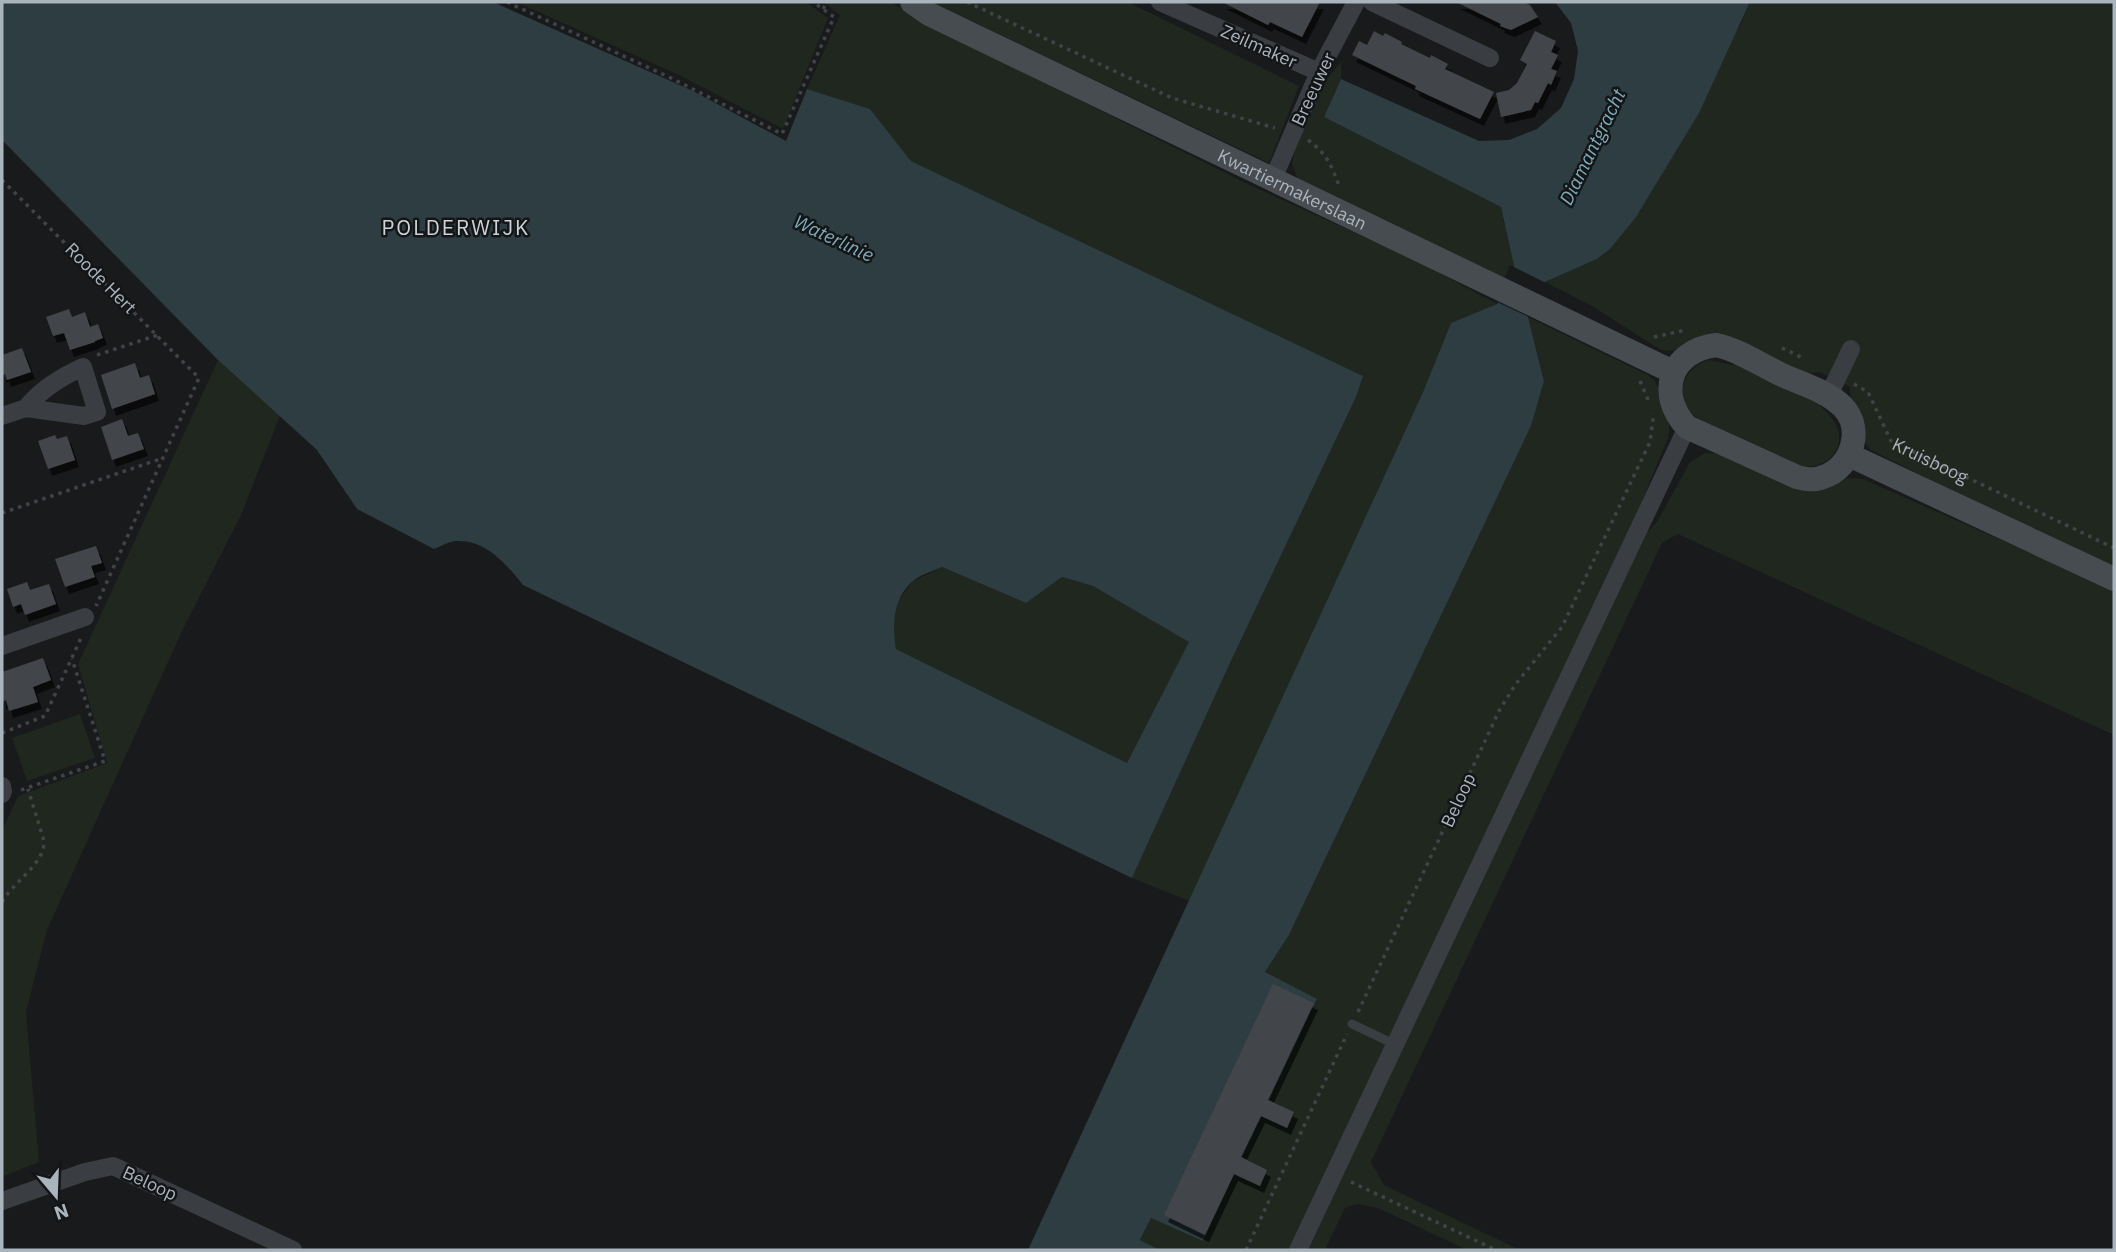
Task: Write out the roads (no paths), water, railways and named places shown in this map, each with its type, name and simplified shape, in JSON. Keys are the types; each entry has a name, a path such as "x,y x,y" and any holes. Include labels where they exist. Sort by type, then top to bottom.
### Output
{"main road":[{"name":"Kwartiermakerslaan","path":"912,2 929,14 1498,289 1539,308 1648,346 1674,372"},
{"path":"1716,345 1728,348 1779,373 1833,385 1852,422 1854,443 1842,465 1823,477 1811,480 1797,477 1687,427 1672,406 1670,386 1674,372 1683,358 1704,347 1716,345"},
{"name":"Kruisboog","path":"1849,455 2114,579"}],"street":[{"name":"Zeilmaker","path":"1160,2 1319,72"},
{"name":"Breeuwer","path":"1273,179 1319,72 1356,2"},
{"path":"1372,2 1490,58"},
{"path":"1833,385 1851,349"},
{"path":"2,416 26,408 84,416 97,412 83,367 63,376 35,396 26,408"},
{"path":"1298,1250 1687,427"},
{"path":"2,646 89,617"},
{"name":"Beloop","path":"2,1201 85,1172 113,1166 293,1250"}],"lane":[{"path":"1352,1024 1394,1044"}],"water":[{"name":"Waterlinie","path":"2,2 493,2 693,91 786,141 807,89 870,109 911,161 1363,376 1356,397 1132,878 523,585 494,554 476,544 455,541 434,549 357,509 317,450 218,360 2,140","holes":["942,567 1026,603 1062,577 1093,586 1189,642 1127,763 896,649 894,622 901,596 922,575"]},
{"name":"Diamantgracht","path":"1555,2 1750,2 1699,113 1636,217 1610,249 1597,259 1545,282 1528,317 1544,381 1531,426 1289,935 1265,972 1317,999 1203,1241 1151,1218 1140,1240 1160,1250 1028,1250 1423,392 1451,323 1497,304 1514,266 1501,207 1324,117 1341,79 1479,141 1509,140 1537,129 1561,108 1574,79 1578,51 1571,23"}],"district":[{"name":"POLDERWIJK","path":"456,227"}]}
